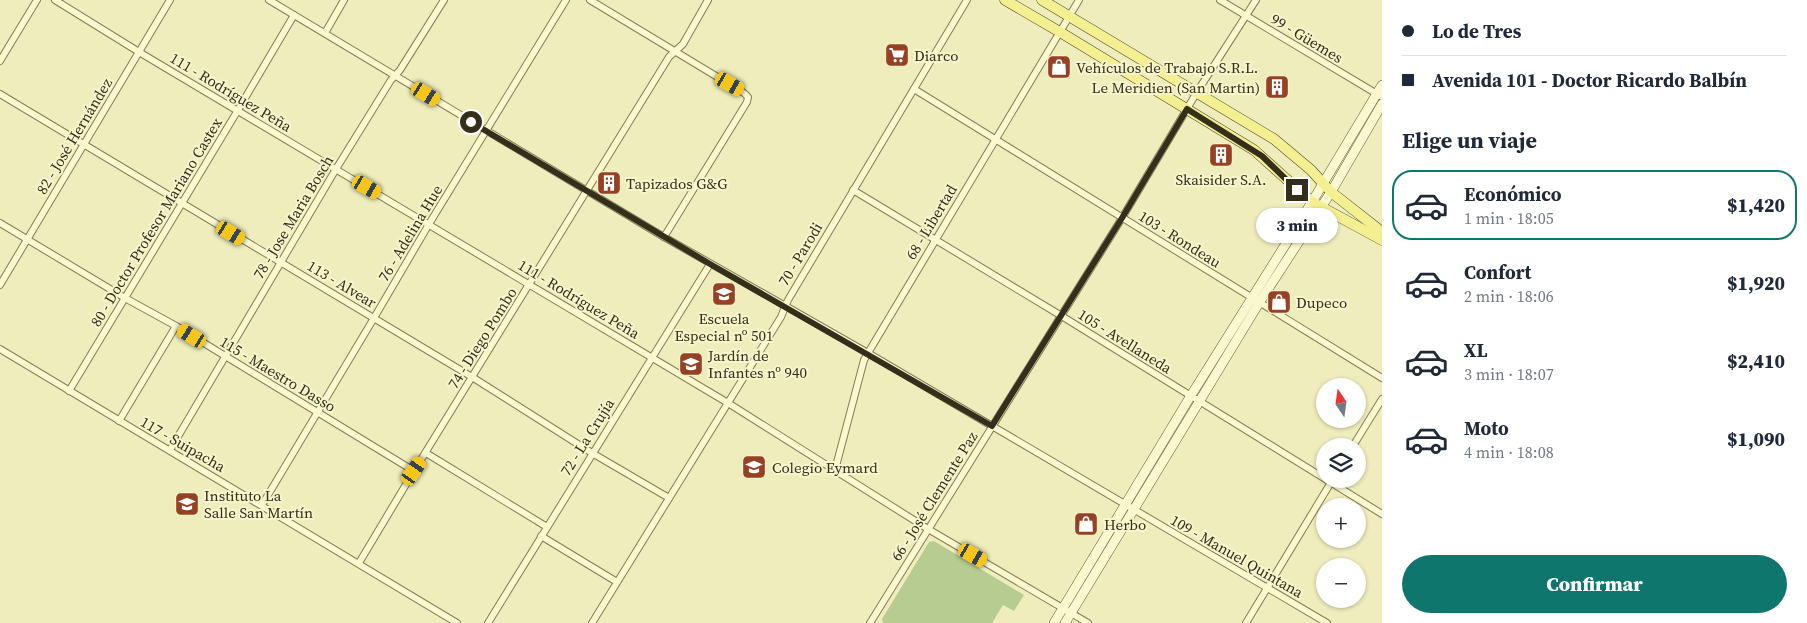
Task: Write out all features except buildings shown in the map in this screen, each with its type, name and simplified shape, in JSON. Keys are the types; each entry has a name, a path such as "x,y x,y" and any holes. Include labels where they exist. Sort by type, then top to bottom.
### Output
{"main road":[{"path":"1005,0 1262,156 1297,190 1316,204 1382,240"},
{"path":"1042,0 1279,142 1323,182 1331,192 1382,232"},
{"path":"1065,623 1067,611 1125,505 1190,397 1316,204 1323,182 1379,95 1382,85"},
{"path":"1316,204 1331,192 1382,104"},
{"path":"1054,623 1067,611 1134,510 1199,402 1255,300"}],"street":[{"path":"0,61 37,0"},
{"name":"111 - Rodríguez Peña","path":"55,0 728,403 928,528 1088,623"},
{"name":"82 - José Hernández","path":"0,285 170,0"},
{"name":"109 - Manuel Quintana","path":"269,0 664,237 785,308 868,353 1328,623"},
{"path":"325,33 344,0"},
{"name":"78 - Jose Maria Bosch","path":"170,450 336,168 444,0"},
{"name":"76 - Adelina Hue","path":"262,505 429,224 566,0"},
{"path":"590,0 748,97 747,102 664,237"},
{"name":"74 - Diego Pombo","path":"359,563 668,57 683,44 708,0"},
{"name":"70 - Parodi","path":"592,623 781,317 853,190 967,0"},
{"name":"68 - Libertad","path":"835,470 864,360 1079,0"},
{"name":"99 - Güemes","path":"1220,0 1379,95"},
{"name":"66 - José Clemente Paz","path":"871,623 1060,315 1122,218 1197,92 1256,0"},
{"name":"80 - Doctor Profesor Mariano Castex","path":"69,391 294,15"},
{"name":"103 - Rondeau","path":"914,89 1382,378"},
{"name":"113 - Alvear","path":"0,94 472,377 592,453 669,498"},
{"name":"105 - Avellaneda","path":"853,190 1316,472"},
{"name":"115 - Maestro Dasso","path":"0,223 125,298 176,326 414,471"},
{"name":"72 - La Crujía","path":"488,623 710,264"},
{"path":"119,421 176,326"},
{"name":"117 - Suipacha","path":"0,349 457,623"},
{"path":"1358,438 1382,398"},
{"path":"426,453 546,527"},
{"path":"1246,623 1327,488"},
{"name":"105 - Avellaneda","path":"1342,488 1382,514"},
{"path":"541,536 617,582"}],"green space":[{"path":"934,541 1024,595 1014,611 1003,605 992,623 883,623 882,619 929,542"}],"place":[{"name":"Diarco","path":"897,55"},
{"name":"Vehículos de Trabajo S.R.L.","path":"1059,67"},
{"name":"Le Meridien (San Martin)","path":"1277,87"},
{"name":"Skaisider S.A.","path":"1221,155"},
{"name":"Tapizados G&G","path":"609,183"},
{"name":"Escuela Especial nº 501","path":"724,294"},
{"name":"Dupeco","path":"1279,302"},
{"name":"Jardín de Infantes nº 940","path":"691,364"},
{"name":"Colegio Eymard","path":"754,467"},
{"name":"Instituto La Salle San Martín","path":"187,504"},
{"name":"Herbo","path":"1086,524"}],"route":[{"path":"471,122 785,308 868,353 992,426 1122,218 1187,109 1254,150 1297,190"}]}
